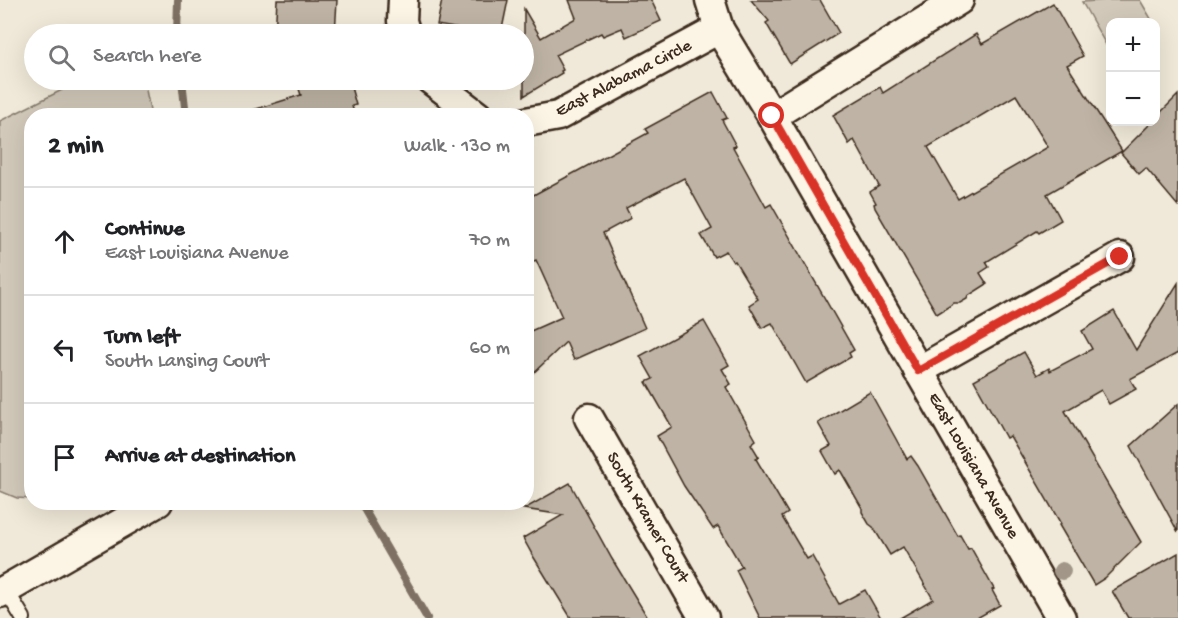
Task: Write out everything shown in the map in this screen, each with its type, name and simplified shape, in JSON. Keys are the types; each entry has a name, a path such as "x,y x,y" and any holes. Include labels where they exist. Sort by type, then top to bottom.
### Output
{"street":[{"path":"403,0 403,24"},
{"name":"East Louisiana Avenue","path":"710,0 719,29 772,116 1061,618"},
{"path":"772,116 959,0"},
{"name":"East Alabama Circle","path":"534,120 558,116 719,29"},
{"path":"444,90 467,108"},
{"path":"918,371 1120,257"},
{"name":"South Kramer Court","path":"590,418 704,618"},
{"path":"3,591 144,510"}],"lane":[{"path":"3,591 23,618"}],"shaded area":[{"path":"1140,0 1151,18 1106,18 1106,45 1082,2"},
{"path":"62,90 146,90 150,108 26,108"},
{"path":"24,109 24,498 0,491 0,121"}],"building":[{"path":"277,0 337,0 336,24 276,24"},
{"path":"442,0 508,0 503,24 437,24"},
{"path":"569,0 651,0 661,21 626,37 622,28 603,36 601,33 555,55 563,70 562,73 534,90 534,26 541,38 576,18"},
{"path":"751,0 820,0 839,33 790,64 766,23 769,21"},
{"path":"1053,3 1083,56 1067,65 1122,151 1047,194 1061,220 1039,233 1037,231 986,262 989,267 980,273 987,284 967,299 954,303 937,314 875,208 876,203 870,192 879,186 854,140 849,144 833,115 880,87 883,93 976,34 982,44","holes":["1016,95 1048,147 958,199 928,147"]},
{"path":"524,9 533,24 524,24"},
{"path":"299,90 352,90 356,105 352,106 353,108 259,108 301,95"},
{"path":"524,90 534,90 524,96"},
{"path":"713,92 727,118 722,120 736,146 733,147 766,207 771,204 854,350 849,353 851,357 806,383 772,323 762,328 749,305 758,299 735,261 733,262 726,251 714,257 701,235 712,229 684,178 626,208 631,218 603,233 645,328 574,360 566,342 534,372 534,329 562,317 536,260 534,261 534,195 648,133 645,129"},
{"path":"1178,95 1178,206 1146,168 1139,174 1121,153 1148,126 1160,126 1160,113"},
{"path":"1178,283 1178,353 1130,379 1136,389 1109,404 1101,390 1065,411 1141,542 1105,578 1094,585 1010,436 1006,438 974,380 1024,352 1037,375 1049,368 1050,371 1092,349 1082,331 1114,311 1136,350"},
{"path":"704,321 729,365 722,369 731,384 726,387 756,440 751,444 759,457 756,459 788,513 782,517 807,559 812,556 839,604 865,590 881,618 760,618 736,570 742,567 718,526 713,529 684,486 657,436 672,427 646,382 653,379 640,356"},
{"path":"870,392 907,459 911,456 918,466 958,536 960,535 968,549 971,548 994,589 992,590 1000,605 977,618 900,618 933,599 903,547 890,555 869,524 840,470 835,474 822,451 831,446 818,423"},
{"path":"1178,404 1178,532 1131,446"},
{"path":"570,483 648,618 571,618 523,538 563,515 530,510 534,510 534,503"},
{"path":"1178,553 1178,618 1128,618 1112,591"}],"waterway":[{"path":"177,24 178,0"},
{"path":"183,90 185,108"},
{"path":"365,510 427,618"}],"route":[{"path":"772,116 918,371 1120,257"}]}
